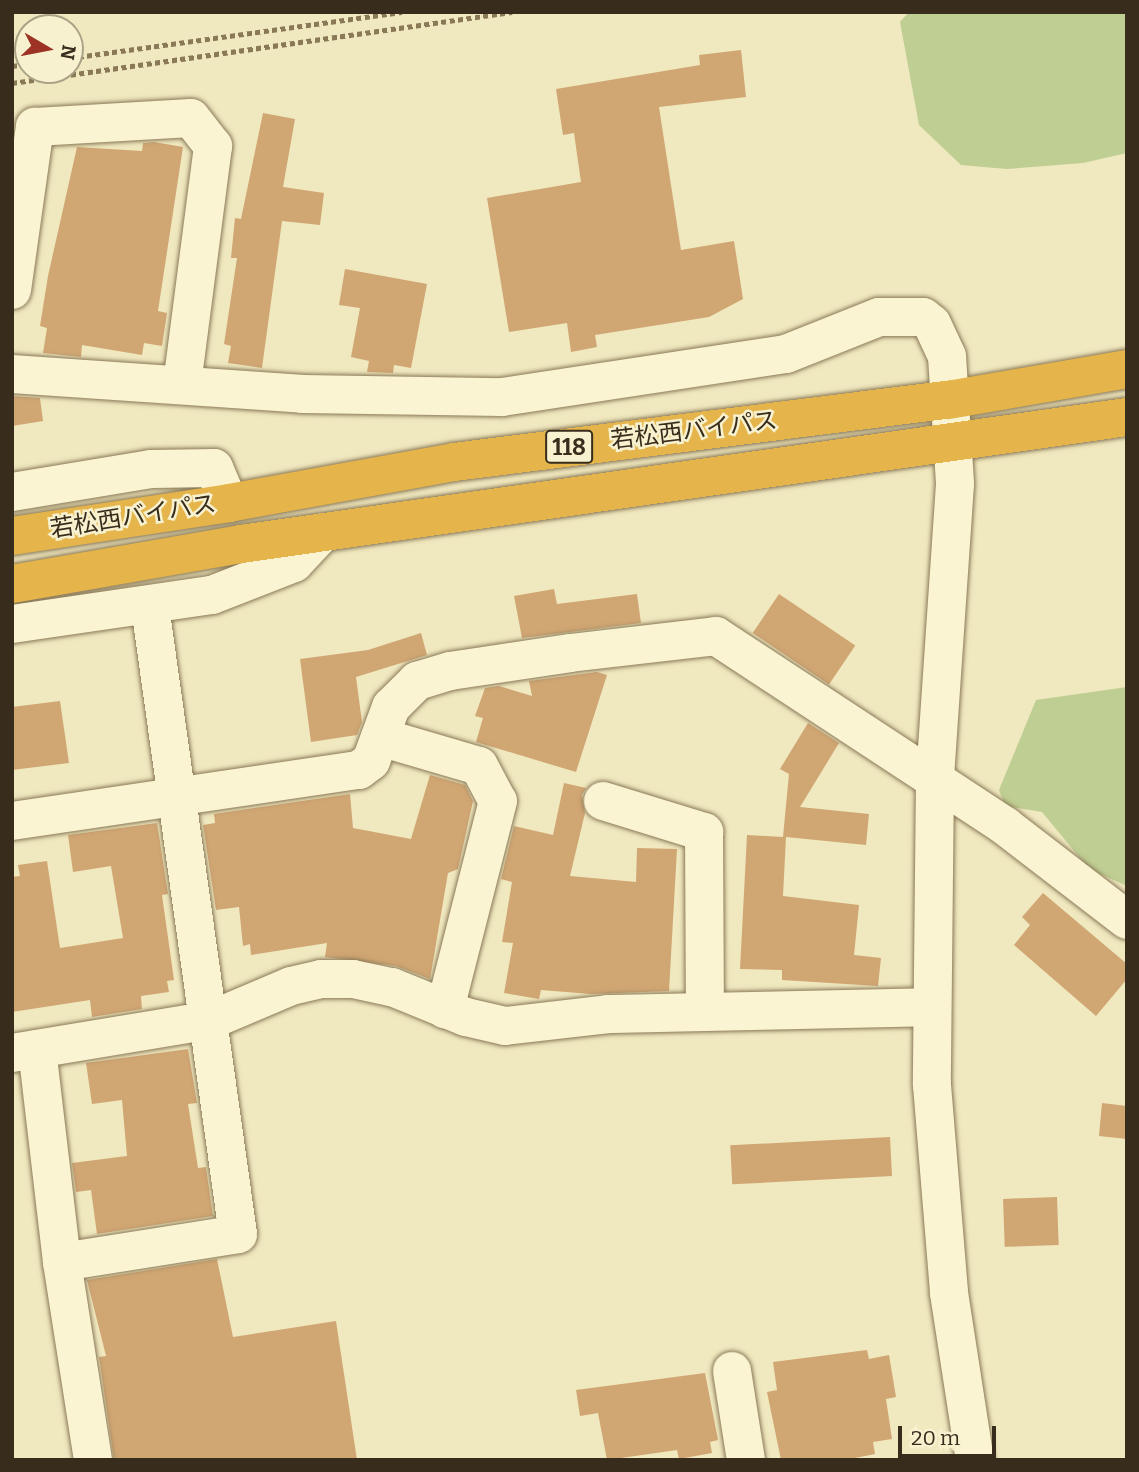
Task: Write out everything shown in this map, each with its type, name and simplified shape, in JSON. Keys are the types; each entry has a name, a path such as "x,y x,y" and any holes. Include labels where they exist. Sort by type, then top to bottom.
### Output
{"highway":[{"name":"若松西バイパス","path":"12,536 229,503 454,462 948,400 1127,369"},
{"name":"若松西バイパス","path":"12,584 323,533 1127,418"}],"street":[{"path":"12,290 15,243 35,127 191,118 213,146 182,384"},
{"path":"12,374 303,394 502,397 786,354 879,317 923,317 940,333 947,356 955,484 935,778 932,1085 947,1266 975,1460"},
{"path":"12,492 152,469 214,468 229,503"},
{"path":"12,624 212,595 275,573 294,563 323,533"},
{"path":"62,1262 238,1234 211,1020 174,796 150,606"},
{"path":"12,821 359,770 371,761 391,707 416,681 450,671 570,653 716,636 935,778 1127,920"},
{"path":"380,737 479,766 498,801 446,1009"},
{"path":"603,801 704,832 705,1012"},
{"path":"93,1460 62,1262 24,1051 211,1020 291,986 321,979 353,979 392,987 446,1009 505,1026 608,1014 931,1007"},
{"path":"732,1371 746,1460"}],"path":[{"path":"84,56 402,12"},
{"path":"12,83 512,12"}],"green space":[{"path":"909,12 1127,12 1127,153 1083,163 1007,169 961,165 919,125 900,22"},
{"path":"1127,687 1127,886 1089,869 1042,812 1005,806 999,790 1036,700"}],"building":[{"path":"741,50 746,97 659,107 681,250 734,241 743,299 709,317 595,335 597,347 571,352 567,323 509,332 487,198 581,182 574,133 563,135 556,89 700,65 699,55"},
{"path":"263,113 295,119 283,187 324,193 320,225 282,221 262,368 228,363 231,346 224,344 237,258 231,258 235,218 241,219"},
{"path":"143,143 183,147 158,311 167,313 162,346 144,343 142,355 82,345 81,357 43,353 47,328 40,326 48,276 77,147 142,151"},
{"path":"345,269 427,284 411,368 394,365 393,373 367,372 369,361 351,357 360,308 339,305"},
{"path":"12,396 40,398 43,421 12,426"},
{"path":"554,589 557,604 637,594 641,623 522,638 514,596"},
{"path":"779,594 855,645 829,684 753,633"},
{"path":"421,633 427,655 356,677 362,722 357,735 311,742 300,659 368,650"},
{"path":"597,672 607,675 576,772 476,742 483,718 475,716 485,688 499,686 532,696 529,681"},
{"path":"60,701 69,763 12,770 12,707"},
{"path":"808,723 839,743 800,807 869,814 866,845 786,837 783,896 859,905 854,955 881,958 878,986 782,980 782,970 740,969 747,835 783,837 789,774 780,769"},
{"path":"430,775 465,785 473,801 458,869 448,873 430,979 396,966 325,957 327,943 251,955 250,944 243,946 239,907 216,910 203,825 215,823 214,814 350,794 353,828 411,839"},
{"path":"564,783 586,788 582,795 585,813 570,876 636,882 637,848 677,849 669,991 591,994 541,990 539,999 504,993 513,943 502,942 512,882 501,879 514,826 553,835"},
{"path":"157,823 168,894 162,895 174,980 167,981 169,992 141,996 142,1009 92,1017 90,1000 12,1012 12,877 20,876 18,865 47,861 60,948 123,938 111,866 73,872 68,835"},
{"path":"1043,893 1127,964 1127,979 1096,1016 1014,945 1030,925 1022,917"},
{"path":"188,1049 197,1103 188,1104 198,1168 206,1167 213,1216 97,1234 91,1190 76,1192 72,1163 127,1156 122,1100 92,1104 86,1063"},
{"path":"1102,1103 1127,1106 1127,1139 1099,1136"},
{"path":"890,1137 892,1176 732,1184 730,1145"},
{"path":"1057,1197 1059,1245 1005,1247 1003,1199"},
{"path":"217,1259 233,1337 336,1321 357,1460 114,1460 99,1357 106,1356 87,1280"},
{"path":"867,1350 869,1359 889,1355 896,1397 886,1399 892,1439 873,1442 875,1454 845,1460 781,1460 767,1392 777,1390 773,1362"},
{"path":"705,1373 718,1440 710,1442 712,1453 679,1459 677,1450 607,1460 598,1413 580,1416 576,1390"}]}
